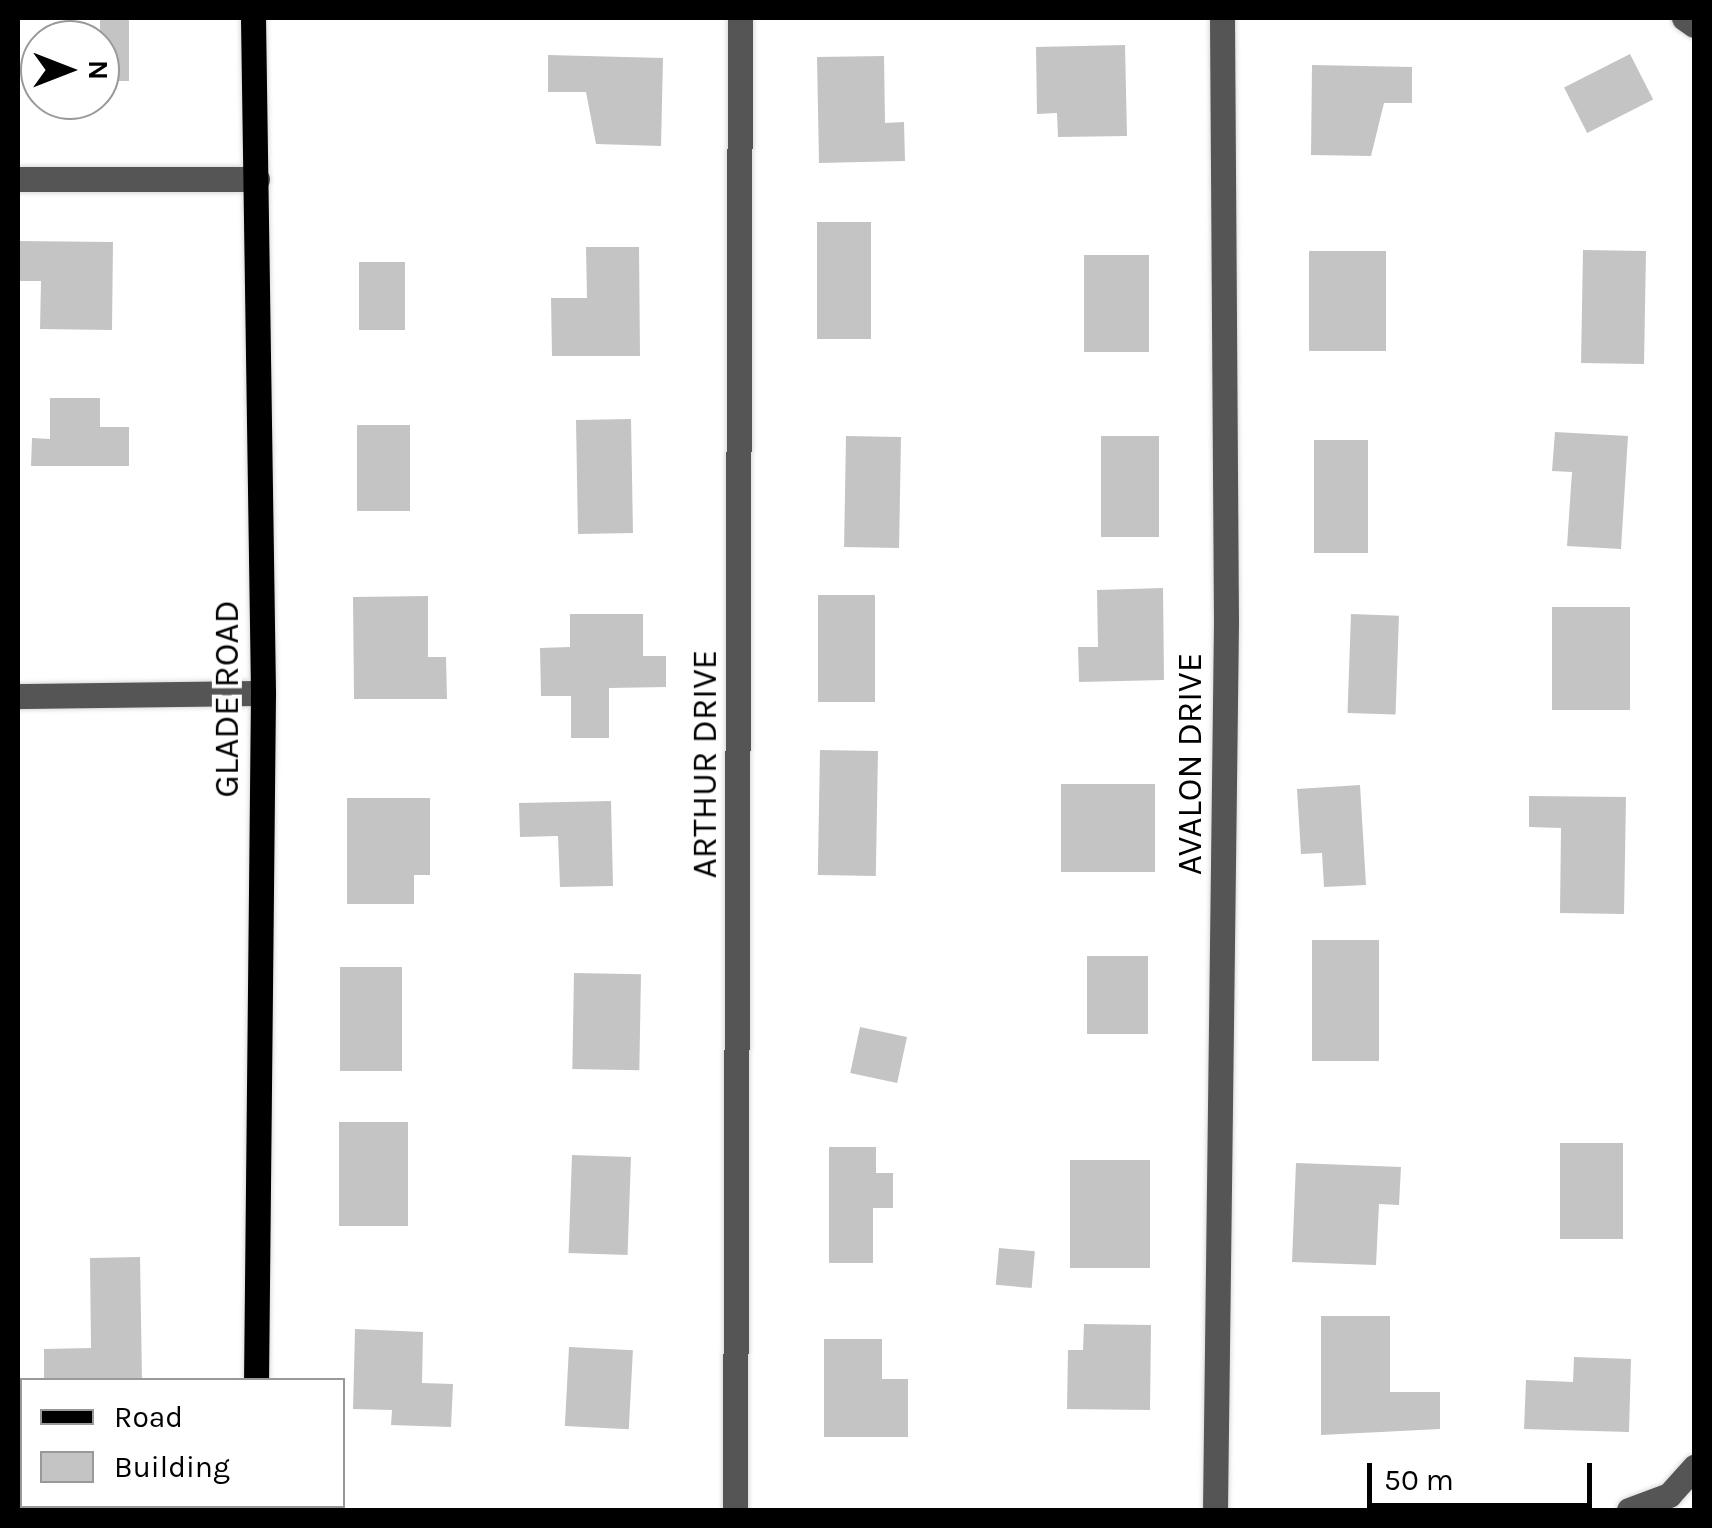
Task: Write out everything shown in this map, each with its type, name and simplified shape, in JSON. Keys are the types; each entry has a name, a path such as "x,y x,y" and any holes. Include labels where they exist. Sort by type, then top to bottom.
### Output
{"main road":[{"name":"GLADE ROAD","path":"253,18 263,693 256,1378"}],"street":[{"name":"ARTHUR DRIVE","path":"735,1510 740,18"},
{"name":"AVALON DRIVE","path":"1215,1510 1226,622 1222,18"},
{"path":"1684,18 1694,25"},
{"path":"18,179 257,179"},
{"path":"18,696 263,693"},
{"path":"1629,1510 1669,1495 1694,1467"},
{"path":"189,1508 245,1510"}],"building":[{"path":"129,18 129,81 120,81 120,20 100,20"},
{"path":"1125,45 1127,136 1058,137 1057,113 1037,114 1036,47"},
{"path":"1630,54 1653,99 1587,133 1564,88"},
{"path":"548,55 663,58 661,146 596,144 586,92 548,92"},
{"path":"884,56 885,123 904,122 905,161 819,163 817,57"},
{"path":"1312,65 1412,67 1412,103 1384,103 1371,156 1311,155"},
{"path":"817,222 871,222 871,339 817,339"},
{"path":"18,241 113,242 112,330 40,329 41,281 18,281"},
{"path":"586,247 639,247 640,356 552,356 551,298 587,298"},
{"path":"1583,250 1646,251 1644,364 1581,363"},
{"path":"1309,251 1386,251 1386,351 1309,351"},
{"path":"1084,255 1149,255 1149,352 1084,352"},
{"path":"359,262 405,262 405,330 359,330"},
{"path":"50,398 100,398 100,427 129,427 129,466 31,466 32,438 50,439"},
{"path":"631,419 633,533 578,534 576,420"},
{"path":"357,425 410,425 410,511 357,511"},
{"path":"1555,432 1628,436 1621,549 1567,546 1572,472 1552,471"},
{"path":"846,436 901,437 899,548 844,547"},
{"path":"1101,436 1159,436 1159,537 1101,537"},
{"path":"1314,440 1368,440 1368,553 1314,553"},
{"path":"1163,588 1164,680 1079,682 1078,647 1098,647 1097,590"},
{"path":"818,595 875,595 875,702 818,702"},
{"path":"428,596 428,657 446,657 447,699 354,699 353,597"},
{"path":"1552,607 1630,607 1630,710 1552,710"},
{"path":"570,614 643,614 643,656 666,656 666,687 609,688 609,738 571,738 571,696 541,696 540,648 570,647"},
{"path":"1351,614 1399,616 1396,715 1348,713"},
{"path":"820,750 878,751 876,876 818,875"},
{"path":"1061,784 1155,784 1155,872 1061,872"},
{"path":"1360,785 1366,885 1324,887 1322,853 1301,854 1297,789"},
{"path":"1529,796 1626,797 1624,914 1560,913 1561,828 1529,827"},
{"path":"347,798 430,798 430,875 414,875 414,904 347,904"},
{"path":"611,801 613,886 560,887 558,836 520,837 519,803"},
{"path":"1312,940 1379,940 1379,1061 1312,1061"},
{"path":"1087,956 1148,956 1148,1034 1087,1034"},
{"path":"340,967 402,967 402,1071 340,1071"},
{"path":"574,973 641,974 639,1070 572,1069"},
{"path":"860,1027 907,1037 897,1083 850,1073"},
{"path":"339,1122 408,1122 408,1226 339,1226"},
{"path":"1560,1143 1623,1143 1623,1239 1560,1239"},
{"path":"829,1147 876,1147 876,1173 893,1173 893,1208 873,1208 873,1263 829,1263"},
{"path":"572,1155 631,1157 628,1255 569,1253"},
{"path":"1070,1160 1150,1160 1150,1268 1070,1268"},
{"path":"1296,1163 1401,1167 1399,1205 1379,1204 1376,1265 1292,1262"},
{"path":"999,1248 1035,1251 1032,1288 996,1285"},
{"path":"140,1257 142,1378 44,1378 44,1349 91,1348 90,1258"},
{"path":"1321,1316 1390,1316 1390,1392 1440,1392 1440,1429 1321,1435"},
{"path":"1084,1324 1151,1325 1150,1410 1067,1409 1068,1350 1083,1350"},
{"path":"355,1329 423,1332 422,1383 453,1384 451,1427 391,1425 392,1410 353,1409"},
{"path":"824,1339 882,1339 882,1379 908,1379 908,1437 824,1437"},
{"path":"569,1347 633,1350 629,1429 565,1426"},
{"path":"1574,1357 1631,1359 1629,1432 1524,1429 1526,1380 1573,1382"}]}
